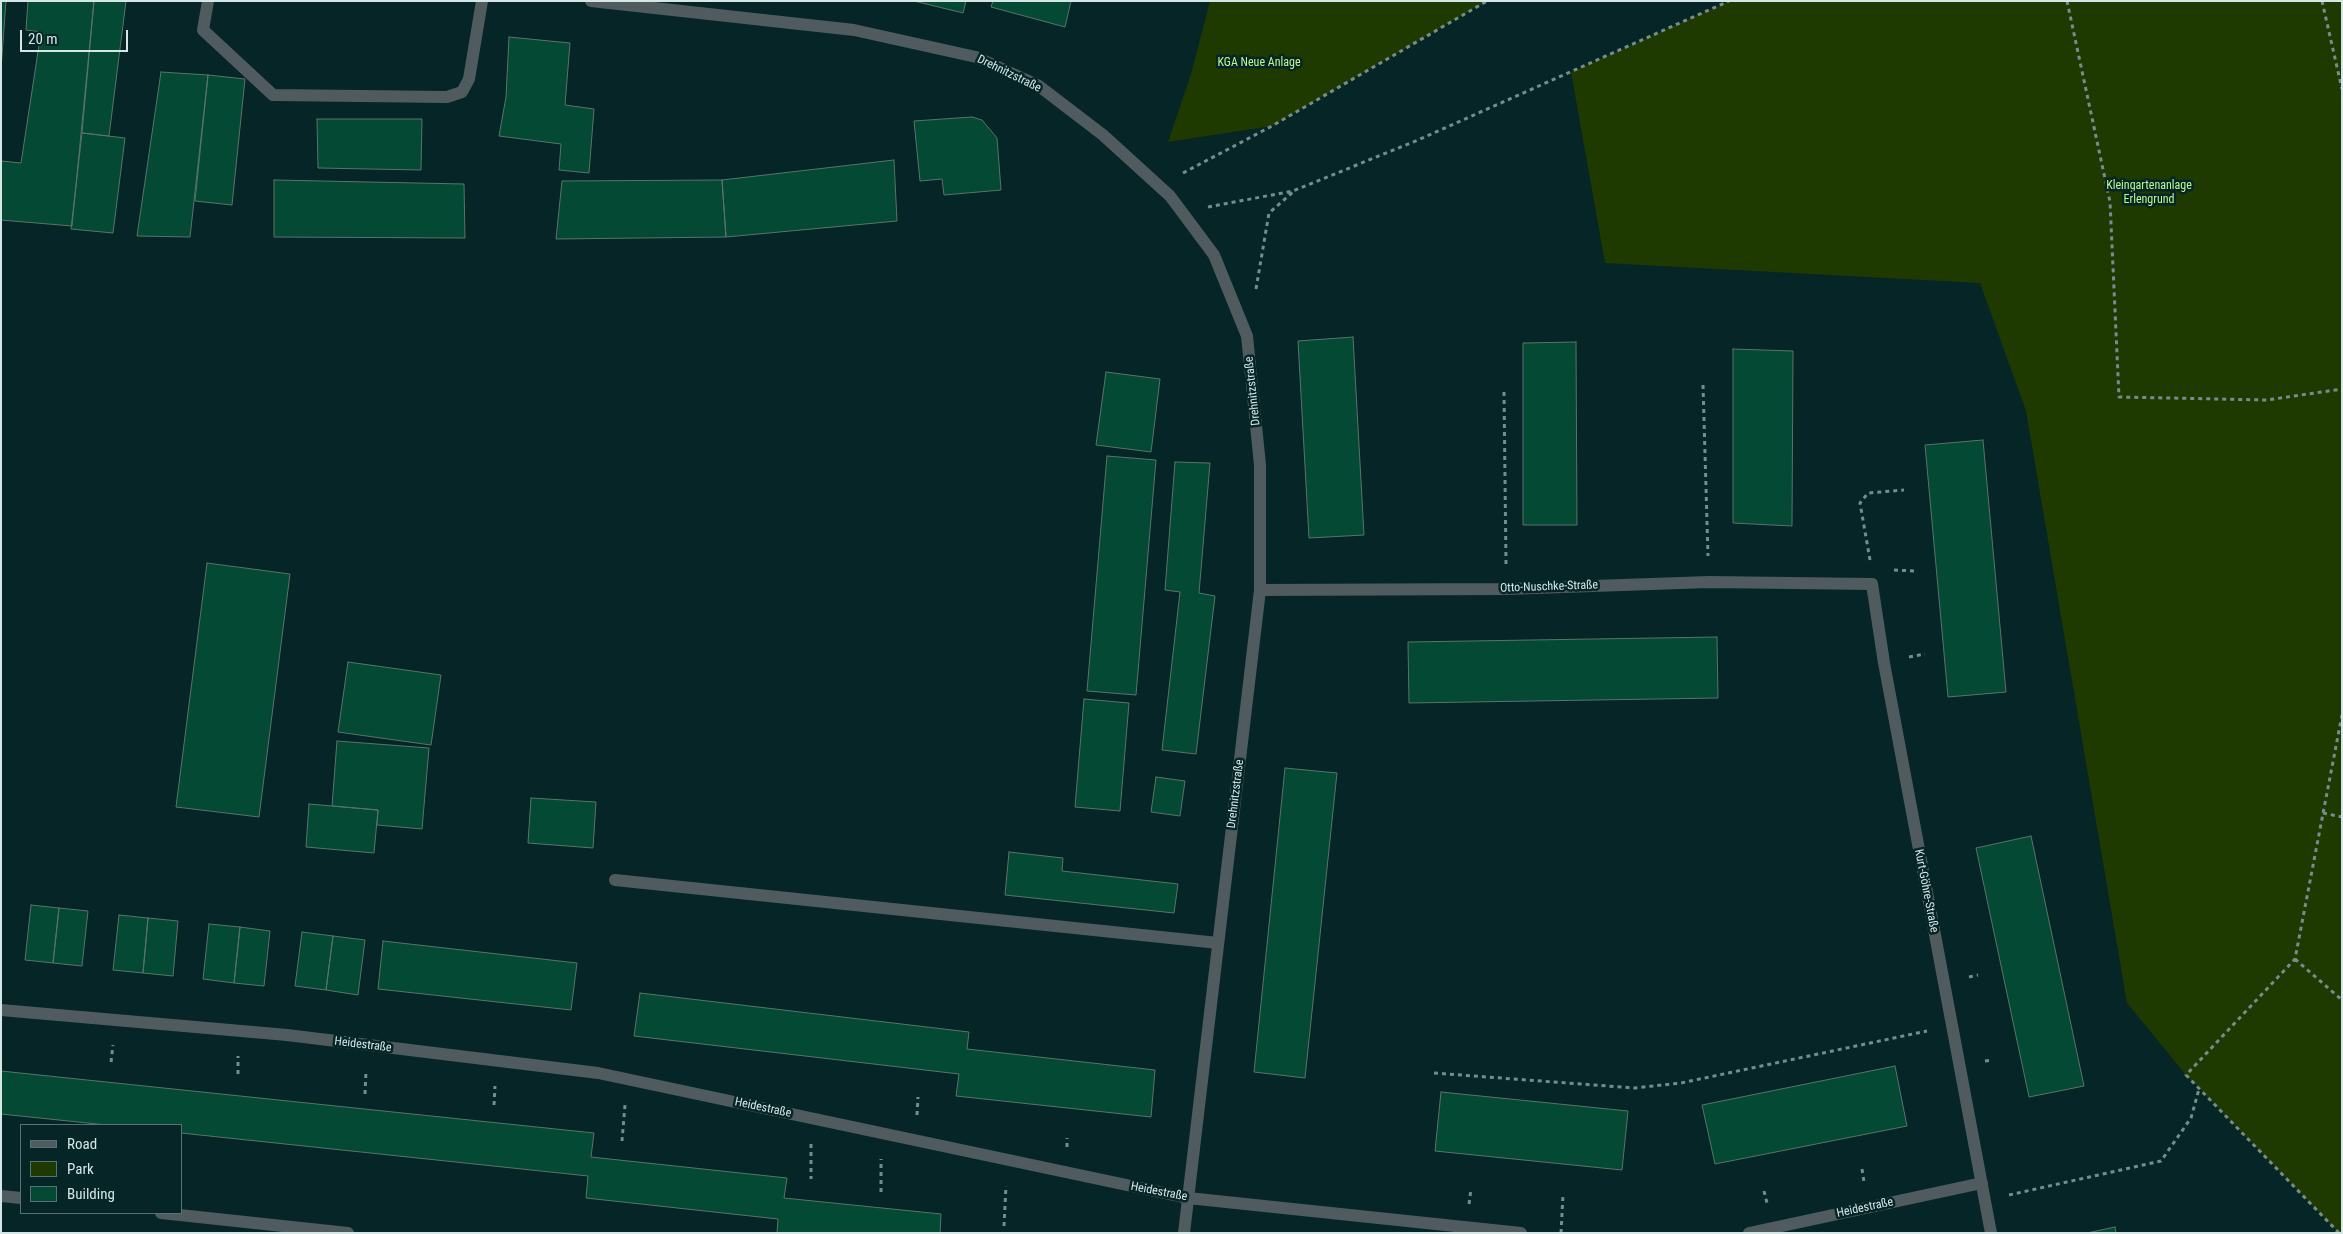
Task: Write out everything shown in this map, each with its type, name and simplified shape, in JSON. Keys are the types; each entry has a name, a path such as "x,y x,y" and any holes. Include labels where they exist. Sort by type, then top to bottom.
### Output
{"street":[{"path":"208,1 203,30 273,95 447,97 462,92 468,78 482,1"},
{"name":"Drehnitzstraße","path":"591,1 854,30 976,57 1040,86 1103,135 1159,186 1214,255 1247,336 1260,465 1260,590 1184,1233"},
{"name":"Otto-Nuschke-Straße","path":"1260,590 1506,589 1708,582 1837,584"},
{"name":"Kurt-Göhre-Straße","path":"1837,584 1872,584 1884,663 1991,1233"},
{"path":"615,880 1218,943"},
{"name":"Heidestraße","path":"1,1010 287,1035 598,1073 1188,1198 1521,1233"},
{"name":"Heidestraße","path":"1749,1233 1982,1183"},
{"path":"1,1196 20,1198"},
{"path":"170,1214 348,1233"}],"path":[{"path":"1159,186 1272,126 1487,1"},
{"path":"1180,210 1215,206 1293,191 1418,140 1729,1"},
{"path":"2067,1 2110,202 2119,397 2267,400 2342,389"},
{"path":"2322,1 2342,89"},
{"path":"1247,336 1269,213 1293,191"},
{"path":"1703,385 1708,582"},
{"path":"1504,392 1506,589"},
{"path":"1872,570 1860,503 1868,493 1904,490"},
{"path":"2339,1233 2186,1075 2295,959 2342,715"},
{"path":"2323,814 2342,817"},
{"path":"2295,959 2342,1000"},
{"path":"1434,1073 1634,1088 1681,1083 1952,1026"},
{"path":"622,1141 627,1079"},
{"path":"1984,1201 2161,1161 2191,1118 2199,1089"},
{"path":"810,1118 811,1179"},
{"path":"881,1192 882,1133"},
{"path":"1004,1226 1007,1160"},
{"path":"1561,1233 1563,1195"}],"green space":[{"name":"KGA Neue Anlage","path":"1210,1 1487,1 1272,126 1168,142 1191,74"},
{"name":"Kleingartenanlage Erlengrund","path":"1729,1 2342,1 2342,1233 2339,1233 2186,1075 2127,1003 2026,411 1980,283 1605,263 1571,72"}],"building":[{"path":"1,1 6,1 1,69"},
{"path":"28,1 94,1 72,226 1,220 1,161 21,163 41,32 26,30"},
{"path":"94,1 126,1 109,136 82,133"},
{"path":"914,1 966,1 963,13"},
{"path":"993,1 1071,1 1065,27 991,7"},
{"path":"509,37 570,43 565,105 594,109 589,173 559,170 561,144 499,136 506,97"},
{"path":"161,72 208,75 190,237 137,236"},
{"path":"208,75 245,79 232,205 195,201"},
{"path":"972,117 982,120 997,138 1001,190 944,195 942,179 920,181 914,121"},
{"path":"317,119 422,119 421,170 318,168"},
{"path":"82,133 125,138 113,233 71,229"},
{"path":"894,160 897,221 726,237 722,180"},
{"path":"274,180 464,184 465,238 274,237"},
{"path":"722,180 726,237 556,239 562,181"},
{"path":"1353,337 1364,535 1309,538 1298,341"},
{"path":"1576,342 1577,525 1523,525 1523,343"},
{"path":"1733,349 1793,351 1792,526 1733,523"},
{"path":"1106,372 1160,379 1151,452 1096,445"},
{"path":"1983,440 2006,692 1948,697 1925,445"},
{"path":"1107,456 1156,460 1136,695 1087,691"},
{"path":"1175,462 1210,463 1199,593 1215,596 1196,754 1162,750 1180,592 1165,590"},
{"path":"207,563 290,574 259,817 176,807"},
{"path":"1717,637 1718,698 1409,703 1408,642"},
{"path":"348,662 441,675 431,745 338,732"},
{"path":"1084,699 1129,703 1120,811 1075,807"},
{"path":"337,741 429,748 422,829 377,825 378,810 332,806"},
{"path":"1285,768 1337,773 1305,1078 1254,1072"},
{"path":"1156,777 1185,781 1180,816 1151,812"},
{"path":"531,798 596,802 593,848 528,843"},
{"path":"309,804 378,810 374,853 306,847"},
{"path":"2031,836 2084,1086 2029,1097 1976,848"},
{"path":"1009,852 1063,858 1062,871 1178,884 1174,913 1005,895"},
{"path":"31,905 59,908 53,963 25,960"},
{"path":"59,908 88,911 82,966 53,963"},
{"path":"119,915 148,918 143,973 113,970"},
{"path":"148,918 178,921 173,976 143,973"},
{"path":"209,924 240,927 234,983 203,979"},
{"path":"240,927 270,931 264,986 234,983"},
{"path":"302,932 333,936 326,990 295,986"},
{"path":"333,936 365,940 358,995 326,990"},
{"path":"383,941 577,963 571,1010 378,989"},
{"path":"640,993 969,1032 967,1049 1155,1070 1151,1117 956,1096 959,1074 634,1036"},
{"path":"1895,1066 1907,1126 1715,1164 1702,1105"},
{"path":"1,1071 594,1133 591,1157 787,1178 784,1198 941,1214 940,1233 777,1233 778,1219 586,1198 588,1176 182,1133 182,1124 97,1124 1,1114"},
{"path":"1441,1092 1628,1111 1622,1170 1435,1151"},
{"path":"2115,1227 2116,1233 2087,1233"}]}
